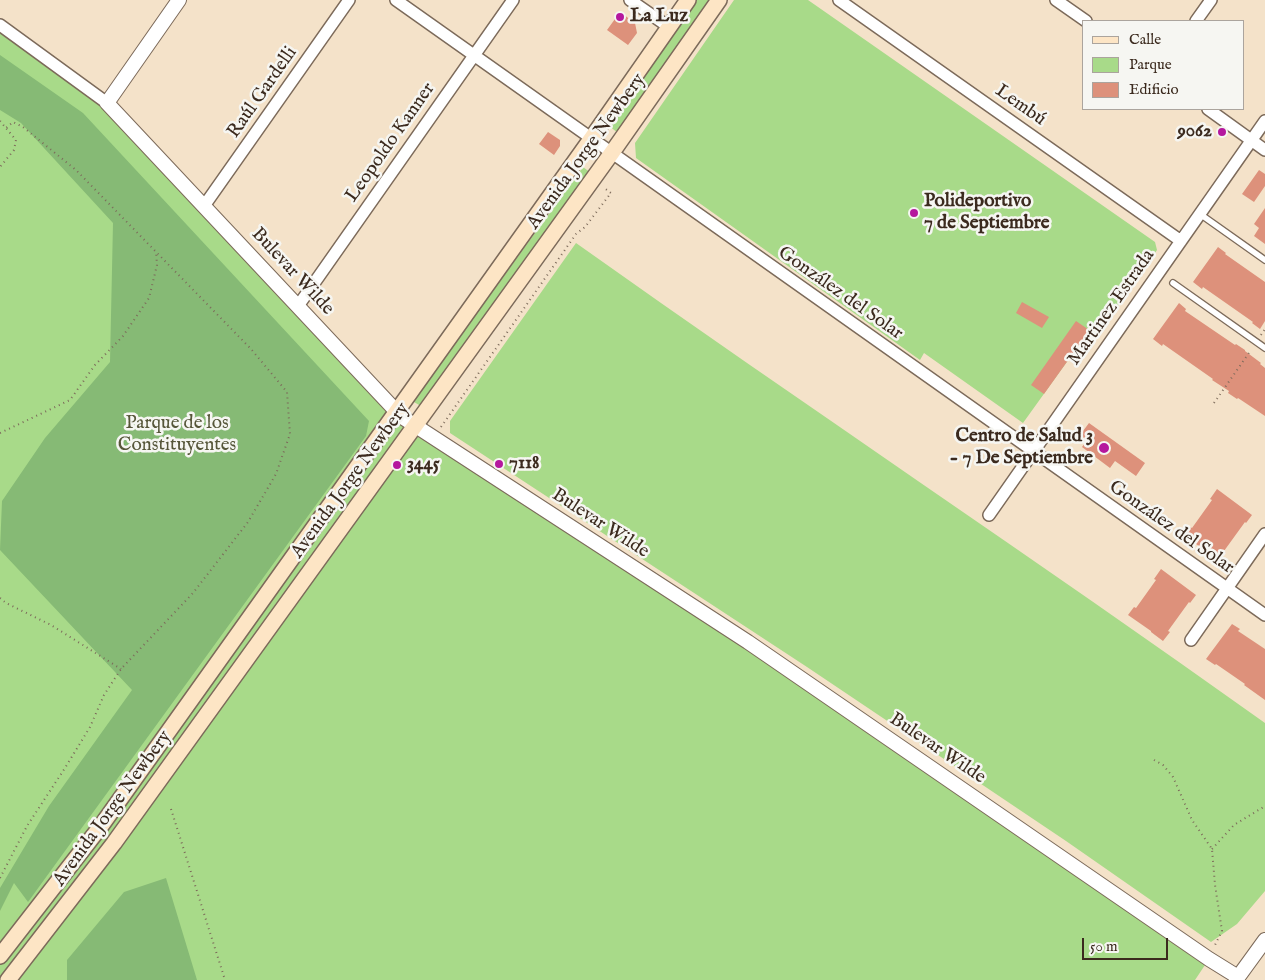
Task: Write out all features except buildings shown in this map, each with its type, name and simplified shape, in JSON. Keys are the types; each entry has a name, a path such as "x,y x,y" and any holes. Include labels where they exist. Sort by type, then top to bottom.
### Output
{"main road":[{"name":"Avenida Jorge Newbery","path":"0,956 101,826 688,0"},
{"name":"Avenida Jorge Newbery","path":"8,980 114,843 611,154 719,0"}],"street":[{"path":"106,103 178,0"},
{"name":"Raúl Gardelli","path":"204,206 350,0"},
{"name":"González del Solar","path":"396,0 611,154 1265,615"},
{"name":"Leopoldo Kanner","path":"298,306 513,0"},
{"path":"630,0 669,27"},
{"name":"Lembú","path":"839,0 1181,241"},
{"path":"1056,0 1070,4 1085,20"},
{"path":"1197,20 1211,0"},
{"name":"Bulevar Wilde","path":"0,25 106,103 405,419 748,642 1239,979"},
{"path":"1209,110 1265,150"},
{"name":"Martinez Estrada","path":"989,515 1265,121"},
{"path":"1191,640 1265,534"},
{"path":"1239,979 1265,940"}],"lane":[{"path":"1200,214 1265,260"},
{"path":"1173,283 1265,348"}],"path":[{"path":"0,121 16,140 14,150 0,167"},
{"path":"0,878 27,826 90,727 104,695 121,669 193,593 248,522 276,474 290,434 287,392 252,349 76,170 23,127 13,122 6,128"},
{"name":"Avenida Jorge Newbery","path":"438,431 576,234 585,227 611,193"},
{"path":"0,433 70,400 95,365 123,336 149,298 157,265 156,251"},
{"path":"1214,402 1265,329"},
{"path":"0,598 6,603 51,625 121,669"},
{"path":"1154,760 1163,765 1173,777 1192,820 1212,849 1222,931 1209,958"},
{"path":"1212,849 1234,825 1265,806"},
{"path":"171,809 225,980"}],"green space":[{"path":"697,0 712,0 618,133 609,126"},
{"name":"Polideportivo 7 de Septiembre","path":"734,0 808,0 1155,242 1157,250 1097,336 1092,332 1082,347 1079,345 1023,423 924,353 920,360 636,158 635,143"},
{"name":"Parque de los Constituyentes","path":"0,25 107,103 396,411 1209,959 1195,980 0,980"},
{"name":"Parque de los Constituyentes","path":"0,55 83,113 369,421 366,436 28,902 14,883 0,911 0,888 49,806 132,690 0,550 2,501 45,438 110,362 113,223 21,123 0,110"},
{"path":"583,167 591,173 423,404 419,405 414,402 415,398"},
{"path":"576,243 1265,723 1265,891 1237,924 1211,942 1066,841 807,667 450,433 450,421"},
{"path":"166,878 197,980 67,980 67,960 124,892"}],"place":[{"name":"La Luz","path":"620,17"},
{"name":"9062","path":"1222,132"},
{"name":"Polideportivo 7 de Septiembre","path":"914,213"},
{"name":"Centro de Salud 3 - 7 De Septiembre","path":"1104,448"},
{"name":"7118","path":"499,464"},
{"name":"3445","path":"397,465"}]}
